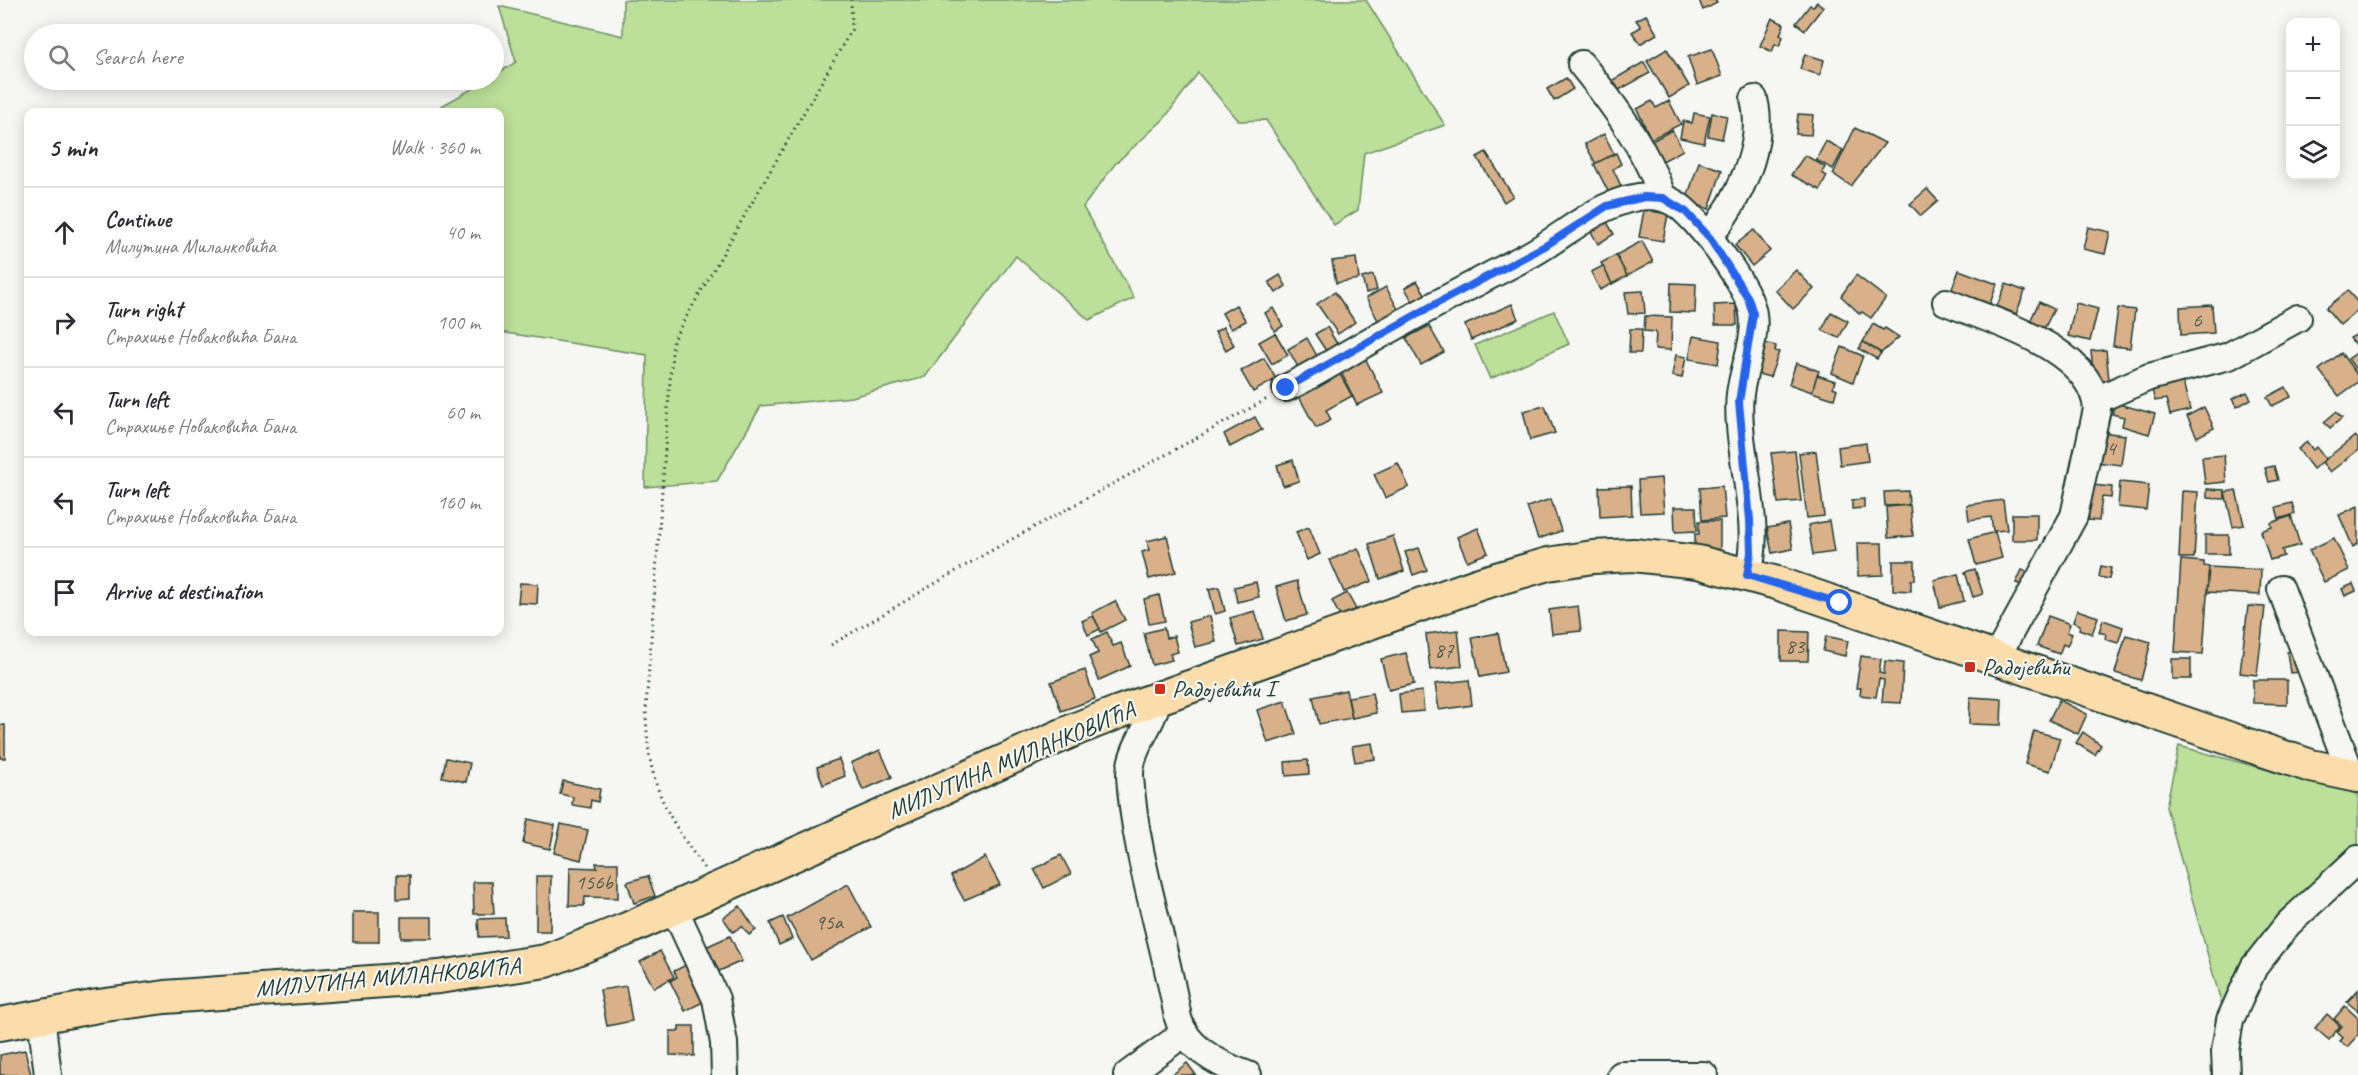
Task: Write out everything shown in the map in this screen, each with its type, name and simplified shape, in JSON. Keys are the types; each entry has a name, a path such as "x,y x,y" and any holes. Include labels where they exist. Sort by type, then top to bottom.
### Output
{"main road":[{"name":"МИЛУТИНА МИЛАНКОВИЋА","path":"0,1024 165,997 439,977 525,966 561,956 1076,729 1418,605 1548,564 1593,557 1651,556 1698,562 1747,575 2226,738 2311,766 2354,775"}],"street":[{"path":"1581,64 1630,128 1648,159 1663,198"},
{"path":"1709,237 1731,202 1752,153 1758,125 1754,99"},
{"path":"1286,388 1545,246 1607,206 1644,197 1663,198 1686,212 1709,237 1748,298 1753,314 1739,402 1750,520 1751,553 1747,575"},
{"path":"1946,302 2047,345 2084,373 2096,400 2097,409 2074,516 1996,658"},
{"path":"2096,400 2149,377 2229,356 2298,318"},
{"path":"2281,589 2354,775"},
{"path":"1156,699 1154,711 1136,744 1130,775 1147,884 1183,1034 1214,1060 1248,1075"},
{"path":"2226,1075 2225,1051 2230,1020 2254,967 2288,924 2358,859"},
{"path":"674,908 716,999 724,1043 724,1075"},
{"path":"41,1016 48,1075"},
{"path":"1127,1075 1183,1034"},
{"path":"1621,1075 1704,1075"}],"path":[{"path":"719,888 680,833 660,799 653,781 646,736 646,708 673,340 852,30 851,0"},
{"path":"831,645 996,548 1286,388"}],"green space":[{"path":"623,0 1366,0 1445,125 1364,153 1358,210 1334,225 1266,120 1239,121 1198,73 1164,119 1115,164 1083,207 1134,298 1089,320 1016,256 925,377 852,397 761,406 717,481 645,487 647,355 504,333 504,108 438,108 470,90 504,90 504,70 516,62 499,6 623,36"},
{"path":"1554,311 1569,344 1490,379 1475,345"},
{"path":"2179,746 2358,794 2358,851 2227,1023 2166,807"}],"building":[{"path":"1699,0 1715,0 1717,3 1703,10"},
{"path":"1817,2 1823,7 1805,30 1796,23 1810,5 1813,7"},
{"path":"1646,15 1657,34 1640,44 1632,32 1641,27 1636,20"},
{"path":"1772,18 1784,24 1780,35 1783,37 1779,46 1775,44 1772,52 1760,46"},
{"path":"1667,49 1689,86 1669,98 1647,61"},
{"path":"1712,49 1722,76 1697,85 1688,57"},
{"path":"1805,54 1824,60 1820,75 1800,69"},
{"path":"1644,62 1650,73 1619,90 1613,80"},
{"path":"1566,78 1573,89 1554,101 1547,89"},
{"path":"1652,101 1656,108 1669,101 1681,124 1651,139 1637,109"},
{"path":"1694,113 1710,116 1704,143 1680,138 1683,121 1692,123"},
{"path":"1712,113 1727,116 1722,139 1708,136"},
{"path":"1798,114 1813,115 1811,135 1796,134"},
{"path":"1855,128 1885,143 1851,186 1833,174"},
{"path":"1672,130 1683,150 1661,162 1650,142"},
{"path":"1604,134 1614,154 1596,164 1585,144"},
{"path":"1826,141 1843,150 1833,169 1816,160"},
{"path":"1486,152 1513,196 1504,202 1477,157"},
{"path":"1616,153 1621,164 1613,169 1621,186 1609,193 1594,164"},
{"path":"1805,155 1825,167 1822,173 1827,176 1820,190 1791,175"},
{"path":"1699,162 1722,170 1709,209 1686,201"},
{"path":"1927,189 1938,201 1921,216 1910,204"},
{"path":"1644,210 1668,214 1663,241 1639,237"},
{"path":"1605,219 1614,234 1598,244 1589,228"},
{"path":"2088,227 2110,232 2105,254 2083,249"},
{"path":"1754,230 1770,251 1752,266 1735,245"},
{"path":"1642,241 1653,262 1627,276 1616,255"},
{"path":"1616,255 1627,276 1612,284 1601,263"},
{"path":"1356,258 1359,279 1336,283 1332,261"},
{"path":"1603,266 1612,284 1600,290 1591,272"},
{"path":"1796,270 1814,289 1793,309 1775,290"},
{"path":"1959,270 1997,284 1988,309 1950,294"},
{"path":"1280,275 1286,286 1276,293 1269,282"},
{"path":"1373,275 1377,290 1366,293 1362,278"},
{"path":"1856,275 1886,298 1871,318 1862,312 1860,314 1841,296"},
{"path":"1417,281 1427,297 1414,304 1405,288"},
{"path":"1671,283 1696,284 1695,313 1670,312"},
{"path":"2006,284 2025,291 2016,314 1997,306"},
{"path":"1386,287 1399,311 1379,322 1366,298"},
{"path":"1643,291 1645,313 1628,314 1625,292"},
{"path":"2348,291 2358,303 2358,310 2340,325 2326,308"},
{"path":"1335,292 1355,322 1338,334 1317,304"},
{"path":"2039,302 2054,309 2041,335 2027,328"},
{"path":"2076,303 2098,309 2090,341 2068,336"},
{"path":"1512,304 1518,319 1471,340 1465,325"},
{"path":"1736,304 1737,325 1715,325 1714,305"},
{"path":"1236,305 1246,321 1231,329 1222,313"},
{"path":"2212,305 2214,333 2181,335 2180,307"},
{"path":"1273,308 1283,326 1275,331 1265,313"},
{"path":"2118,308 2135,310 2130,348 2113,346"},
{"path":"1831,312 1848,321 1839,338 1822,330"},
{"path":"1645,316 1672,317 1671,350 1655,349 1656,332 1644,331"},
{"path":"1873,324 1899,337 1881,353 1863,342"},
{"path":"1429,326 1444,352 1421,365 1406,338"},
{"path":"1223,327 1234,345 1226,350 1215,332"},
{"path":"1327,327 1339,347 1328,354 1315,334"},
{"path":"1630,329 1642,329 1641,353 1629,353"},
{"path":"1275,333 1288,355 1272,364 1259,342"},
{"path":"2358,334 2358,349 2350,338"},
{"path":"1693,336 1721,341 1718,364 1689,359"},
{"path":"1307,338 1322,365 1303,376 1288,349"},
{"path":"1760,342 1776,346 1775,351 1779,352 1770,377 1754,373"},
{"path":"1863,342 1881,353 1877,359 1859,349"},
{"path":"1842,347 1863,356 1853,382 1832,373"},
{"path":"2106,350 2109,380 2094,381 2091,351"},
{"path":"2358,352 2358,372 2348,359"},
{"path":"2341,353 2358,376 2358,382 2339,396 2319,370"},
{"path":"1676,355 1686,357 1682,378 1672,376"},
{"path":"1364,356 1383,393 1357,405 1339,368"},
{"path":"1264,358 1276,379 1253,392 1241,371"},
{"path":"1796,363 1819,371 1812,392 1789,384"},
{"path":"1338,371 1352,396 1326,410 1331,420 1316,428 1297,393"},
{"path":"1817,375 1835,381 1833,387 1837,389 1834,399 1812,392"},
{"path":"2182,378 2190,410 2170,415 2166,399 2155,401 2151,386"},
{"path":"2286,387 2291,397 2272,406 2267,397"},
{"path":"2247,392 2251,399 2237,407 2232,399"},
{"path":"2115,403 2155,414 2149,434 2122,426 2124,417 2112,414"},
{"path":"1545,406 1555,433 1530,440 1523,411"},
{"path":"2204,407 2214,428 2197,437 2187,416"},
{"path":"2336,412 2342,418 2330,428 2324,422"},
{"path":"1255,417 1262,430 1230,447 1224,434"},
{"path":"2101,432 2125,435 2121,465 2096,462"},
{"path":"2355,436 2358,439 2358,450 2330,472 2322,462"},
{"path":"2307,442 2313,450 2317,447 2326,459 2313,469 2298,449"},
{"path":"1866,443 1868,461 1840,465 1838,447"},
{"path":"1795,451 1801,501 1778,503 1771,453"},
{"path":"1816,451 1824,516 1807,518 1799,453"},
{"path":"2224,455 2226,482 2205,484 2202,457"},
{"path":"1293,460 1299,481 1283,486 1277,465"},
{"path":"1398,463 1409,487 1385,498 1374,474"},
{"path":"2274,466 2278,480 2269,482 2265,468"},
{"path":"1661,478 1664,512 1640,513 1638,480"},
{"path":"2120,482 2149,485 2146,510 2118,507"},
{"path":"2092,485 2112,487 2111,498 2102,497 2099,521 2088,520 2089,517 2084,516"},
{"path":"1631,486 1632,515 1600,517 1599,487"},
{"path":"1722,486 1725,518 1702,520 1700,488"},
{"path":"2207,489 2225,490 2225,499 2207,498"},
{"path":"2236,490 2244,525 2233,527 2225,492"},
{"path":"1908,491 1909,505 1885,506 1884,492"},
{"path":"2182,491 2198,492 2194,558 2179,558"},
{"path":"1551,499 1561,531 1538,539 1527,507"},
{"path":"1864,499 1864,508 1852,509 1852,500"},
{"path":"2003,500 2007,530 1993,531 1991,517 1969,520 1967,505"},
{"path":"2292,503 2295,514 2279,519 2276,507"},
{"path":"1910,505 1913,536 1888,538 1886,507"},
{"path":"2358,506 2358,544 2353,547 2339,515"},
{"path":"1674,507 1696,507 1697,531 1675,532"},
{"path":"2012,514 2037,514 2037,540 2012,540"},
{"path":"2291,516 2300,545 2282,550 2284,556 2270,560 2261,531 2272,527 2271,523"},
{"path":"1699,521 1720,521 1720,552 1695,551 1695,534 1699,534"},
{"path":"1829,521 1834,552 1813,555 1808,525"},
{"path":"1788,524 1793,549 1772,553 1767,528"},
{"path":"1309,527 1320,554 1307,560 1296,532"},
{"path":"1478,528 1488,553 1467,561 1457,537"},
{"path":"1995,532 2002,558 1976,565 1969,539"},
{"path":"2205,535 2229,535 2229,554 2205,554"},
{"path":"1167,536 1176,572 1149,579 1142,552 1149,550 1147,541"},
{"path":"1393,536 1404,571 1380,579 1369,544"},
{"path":"2334,538 2349,570 2324,582 2309,550"},
{"path":"1857,543 1882,543 1883,575 1858,576"},
{"path":"1358,548 1372,581 1344,592 1330,560"},
{"path":"1419,548 1427,570 1413,575 1405,552"},
{"path":"2181,560 2204,562 2204,566 2209,567 2203,654 2175,652"},
{"path":"1893,561 1915,561 1915,580 1911,580 1911,591 1893,590"},
{"path":"2101,566 2111,568 2109,579 2099,577"},
{"path":"2209,567 2261,570 2260,595 2207,592"},
{"path":"1975,569 1983,594 1973,597 1965,572"},
{"path":"2022,570 2032,574 2027,587 2016,583"},
{"path":"1958,574 1964,601 1940,607 1934,580"},
{"path":"1297,581 1307,615 1286,621 1276,587"},
{"path":"1256,582 1259,597 1237,602 1234,587"},
{"path":"520,583 538,584 537,604 518,603"},
{"path":"2353,584 2356,591 2345,596 2342,589"},
{"path":"1219,587 1225,611 1215,614 1209,589"},
{"path":"1347,593 1358,613 1343,622 1332,601"},
{"path":"1159,595 1165,621 1149,624 1144,599"},
{"path":"1115,601 1125,620 1101,632 1092,613"},
{"path":"1578,606 1581,631 1552,634 1549,610"},
{"path":"2248,606 2265,607 2257,675 2240,673"},
{"path":"2077,610 2098,617 2092,634 2079,629 2080,625 2073,622"},
{"path":"1255,611 1263,639 1238,646 1230,618"},
{"path":"1093,616 1100,629 1088,635 1082,621"},
{"path":"1210,616 1216,642 1195,647 1188,622"},
{"path":"2048,616 2070,624 2067,632 2072,634 2067,646 2063,644 2059,654 2037,646"},
{"path":"2103,620 2123,627 2118,643 2105,639 2106,634 2099,632"},
{"path":"1164,628 1166,638 1174,636 1178,652 1170,654 1172,660 1152,665 1144,633"},
{"path":"1458,630 1462,666 1430,670 1426,634"},
{"path":"1781,631 1809,632 1808,661 1781,661"},
{"path":"1107,632 1113,646 1121,643 1130,666 1099,680 1089,657 1098,653 1092,639"},
{"path":"1498,633 1506,672 1480,677 1472,638"},
{"path":"2126,635 2151,642 2141,680 2115,673"},
{"path":"1826,636 1848,641 1845,656 1823,651"},
{"path":"2297,651 2300,672 2290,673 2287,652"},
{"path":"1406,653 1414,684 1389,690 1381,659"},
{"path":"1861,656 1881,659 1879,673 1884,674 1885,661 1903,663 1901,703 1882,702 1884,680 1879,679 1876,697 1860,695 1861,688 1856,688"},
{"path":"2172,659 2191,659 2191,679 2172,679"},
{"path":"1085,670 1095,699 1061,711 1051,682"},
{"path":"1469,680 1472,705 1439,710 1435,684"},
{"path":"2253,680 2287,680 2287,704 2253,703"},
{"path":"1346,690 1352,718 1319,724 1313,697"},
{"path":"1422,691 1424,711 1401,713 1399,694"},
{"path":"1372,693 1376,713 1352,718 1348,697"},
{"path":"1970,697 2002,699 2001,725 1969,724"},
{"path":"2059,700 2087,714 2078,734 2049,720"},
{"path":"1285,701 1296,734 1268,743 1257,710"},
{"path":"0,725 5,725 5,758 0,758"},
{"path":"2034,731 2060,738 2050,771 2025,764"},
{"path":"2083,732 2101,745 2095,755 2076,743"},
{"path":"1372,743 1375,759 1355,762 1352,746"},
{"path":"880,750 892,777 863,790 851,763"},
{"path":"446,758 470,763 466,782 442,777"},
{"path":"839,759 845,776 823,785 817,767"},
{"path":"1308,760 1309,774 1286,776 1285,762"},
{"path":"563,781 600,789 598,802 591,800 590,808 572,805 573,797 560,794"},
{"path":"528,819 555,825 550,849 523,843"},
{"path":"561,824 588,830 581,860 554,853"},
{"path":"1061,855 1071,874 1044,888 1034,869"},
{"path":"985,857 1000,885 964,900 951,876"},
{"path":"596,863 618,863 618,898 585,897 584,906 569,906 570,867 597,868"},
{"path":"397,875 410,875 410,898 397,899"},
{"path":"536,876 551,876 550,931 536,931"},
{"path":"648,876 655,896 634,903 627,882"},
{"path":"473,882 492,882 494,914 474,914"},
{"path":"848,884 871,927 811,960 787,918"},
{"path":"740,906 756,930 749,935 742,926 733,932 723,918"},
{"path":"353,912 379,912 379,942 353,942"},
{"path":"401,917 432,917 432,938 401,938"},
{"path":"783,917 792,939 779,945 770,923"},
{"path":"505,918 506,936 479,937 478,919"},
{"path":"730,936 742,961 710,975 699,950"},
{"path":"660,951 674,977 654,988 640,962"},
{"path":"686,965 707,1000 685,1011 670,981 677,977 674,971"},
{"path":"626,986 632,1021 607,1026 600,990"},
{"path":"2358,990 2358,1011 2347,1002"},
{"path":"2345,1006 2358,1018 2358,1035 2347,1047 2340,1041 2343,1038 2337,1032 2342,1026 2334,1019"},
{"path":"2327,1014 2340,1026 2329,1040 2315,1028"},
{"path":"679,1026 694,1026 694,1056 670,1055 670,1031 679,1031"},
{"path":"25,1050 31,1075 0,1075 0,1055"},
{"path":"1187,1063 1196,1075 1172,1075"}],"place":[{"name":"Радојевићи","path":"1970,667"},
{"name":"Радојевићи I","path":"1160,689"}],"route":[{"path":"1286,388 1329,366 1380,334 1545,246 1607,206 1644,197 1663,198 1686,212 1709,237 1752,306 1754,323 1739,402 1750,520 1751,553 1747,575 1840,603"}]}
